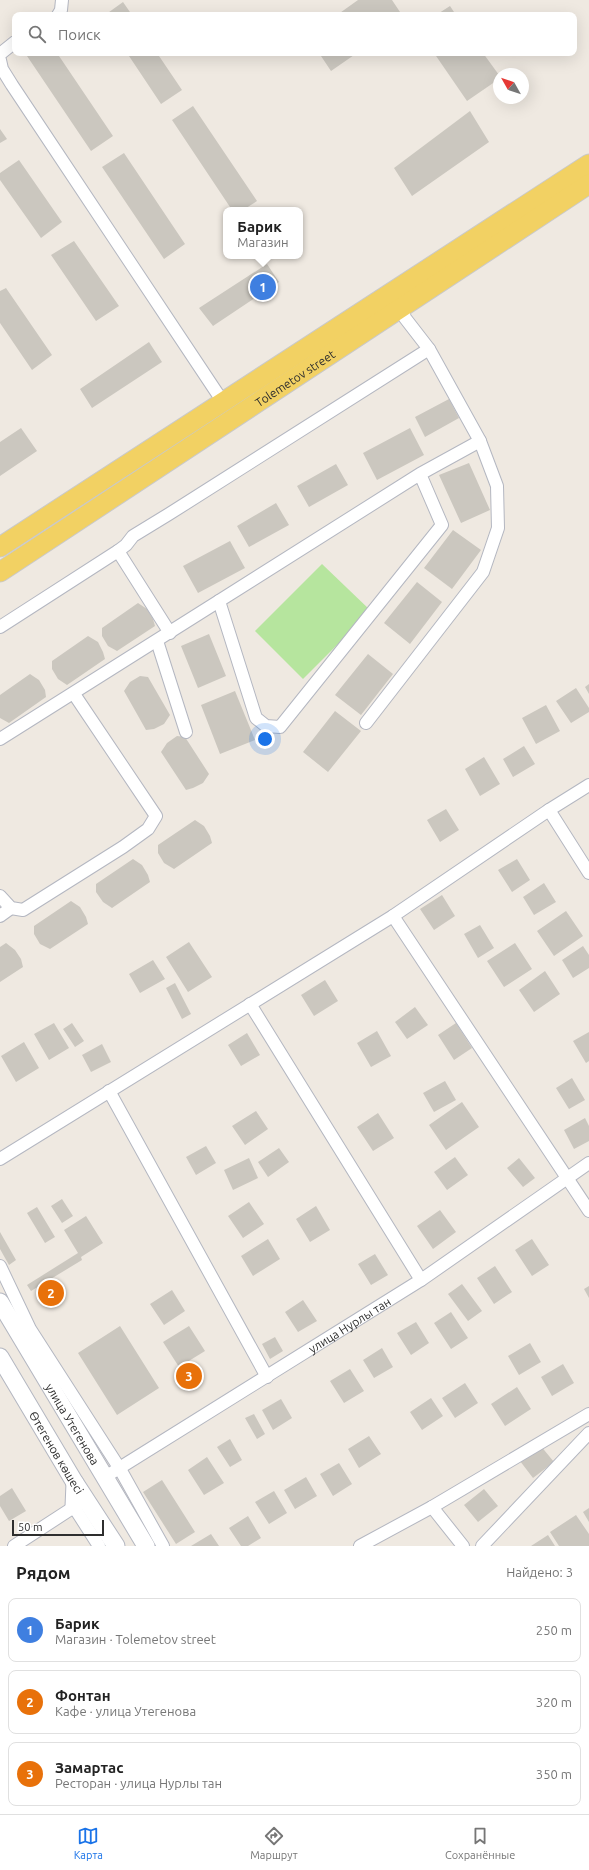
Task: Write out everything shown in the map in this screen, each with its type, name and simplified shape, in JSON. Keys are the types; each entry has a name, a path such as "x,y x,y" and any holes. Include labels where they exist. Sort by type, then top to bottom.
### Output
{"main road":[{"name":"Tolemetov street","path":"0,572 363,323 589,164"},
{"name":"Tolemetov street","path":"0,547 223,402 363,323 402,307 589,184"},
{"name":"улица Утегенова","path":"0,1302 146,1546"},
{"name":"Өтегенов көшесі","path":"0,1357 75,1483 116,1546"},
{"path":"74,1507 75,1483"}],"street":[{"path":"60,12 62,0"},
{"path":"0,54 12,44"},
{"path":"0,60 2,69 12,85 223,402"},
{"path":"366,723 483,572 498,528 497,486 480,441 429,349 405,318 402,307"},
{"path":"0,627 118,551 126,545 133,536 429,349"},
{"path":"0,739 74,694 420,474 480,441"},
{"path":"219,601 256,718 266,726 280,727 442,525 420,474"},
{"path":"118,551 170,633"},
{"path":"157,641 186,732"},
{"path":"0,896 11,908 23,910 148,829 156,816 74,694"},
{"path":"0,1159 393,916 549,810 589,785"},
{"path":"549,810 589,873"},
{"path":"0,916 11,908"},
{"path":"393,916 568,1177 589,1211"},
{"path":"250,1004 421,1280"},
{"path":"109,1091 267,1377"},
{"name":"улица Нурлы тан","path":"105,1477 421,1280 589,1163"},
{"path":"0,1266 30,1329 120,1469 163,1546"},
{"path":"360,1546 432,1507 589,1414"},
{"path":"482,1546 589,1433"},
{"path":"14,1546 74,1507 99,1546"},
{"path":"432,1507 463,1546"}],"green space":[{"path":"322,564 371,611 303,679 255,631"}],"building":[{"path":"358,0 392,0 400,12 341,12"},
{"path":"123,2 130,12 109,12"},
{"path":"450,6 454,12 441,12"},
{"path":"27,56 59,56 113,136 91,151"},
{"path":"129,56 159,56 182,90 161,104"},
{"path":"321,56 353,56 331,71"},
{"path":"436,56 485,56 494,68 493,83 467,101"},
{"path":"193,106 257,201 248,207 230,207 172,120"},
{"path":"470,111 489,142 412,196 394,168"},
{"path":"0,129 7,139 0,143"},
{"path":"124,153 185,244 164,259 102,167"},
{"path":"19,160 62,222 41,238 0,180 0,173"},
{"path":"74,241 119,306 96,321 51,255"},
{"path":"267,264 279,282 213,326 199,308"},
{"path":"6,288 52,355 32,370 0,323 0,291"},
{"path":"149,342 162,362 92,408 80,389"},
{"path":"449,399 459,418 425,437 415,417"},
{"path":"21,428 37,451 0,476 0,442"},
{"path":"410,428 424,455 377,480 363,453"},
{"path":"469,463 490,510 461,523 439,475"},
{"path":"336,464 348,485 309,507 297,486"},
{"path":"276,503 289,525 249,547 237,526"},
{"path":"453,530 481,550 452,589 424,568"},
{"path":"230,541 245,568 198,593 183,566"},
{"path":"417,582 442,602 410,644 384,623"},
{"path":"138,603 147,609 155,626 117,651 108,646 102,636 102,628"},
{"path":"209,634 226,676 198,688 181,646"},
{"path":"88,636 98,642 105,659 67,685 58,679 52,669 52,661"},
{"path":"368,654 393,674 361,715 335,695"},
{"path":"30,674 39,680 45,690 46,697 9,723 0,718 0,695"},
{"path":"140,676 148,677 170,715 164,724 154,729 146,730 124,691 130,682"},
{"path":"589,684 589,694 585,687"},
{"path":"576,688 589,708 589,712 571,723 556,701"},
{"path":"235,691 255,740 220,754 201,705"},
{"path":"546,705 560,731 536,744 522,718"},
{"path":"335,711 361,731 328,772 303,752"},
{"path":"177,736 185,737 209,774 203,783 186,790 161,752 167,743"},
{"path":"524,746 535,764 513,777 503,759"},
{"path":"484,757 500,784 480,796 465,769"},
{"path":"446,809 459,830 440,842 427,820"},
{"path":"195,820 204,826 212,843 174,869 164,863 158,853 158,845"},
{"path":"133,859 142,865 150,882 112,908 103,902 96,892 96,884"},
{"path":"517,859 530,880 512,892 498,870"},
{"path":"544,883 556,902 534,915 523,897"},
{"path":"442,895 455,916 434,930 420,909"},
{"path":"71,901 80,907 88,924 50,949 40,944 34,934 34,926"},
{"path":"566,911 583,936 554,956 537,931"},
{"path":"480,925 494,948 478,958 464,934"},
{"path":"189,942 212,977 188,992 166,957"},
{"path":"6,943 15,950 21,959 23,967 0,982 0,947"},
{"path":"515,943 532,969 504,987 487,961"},
{"path":"583,946 589,955 589,968 573,978 562,960"},
{"path":"153,960 165,979 140,993 129,974"},
{"path":"545,971 560,994 534,1012 519,990"},
{"path":"325,980 338,1001 314,1016 301,995"},
{"path":"175,983 191,1014 182,1019 166,988"},
{"path":"415,1007 428,1025 407,1039 395,1022"},
{"path":"54,1023 69,1048 49,1060 34,1034"},
{"path":"72,1023 84,1041 75,1047 63,1029"},
{"path":"456,1023 472,1048 454,1060 438,1035"},
{"path":"377,1031 391,1056 371,1067 357,1043"},
{"path":"589,1032 589,1061 586,1063 573,1041"},
{"path":"247,1033 260,1055 241,1066 228,1045"},
{"path":"24,1042 39,1068 16,1082 1,1056"},
{"path":"102,1044 111,1062 91,1072 82,1055"},
{"path":"572,1078 585,1100 569,1109 556,1088"},
{"path":"445,1081 456,1100 434,1112 423,1093"},
{"path":"462,1102 479,1127 446,1150 429,1125"},
{"path":"256,1111 268,1129 245,1145 232,1126"},
{"path":"378,1113 394,1138 373,1151 357,1127"},
{"path":"585,1118 589,1126 589,1141 574,1149 564,1130"},
{"path":"206,1146 216,1163 196,1175 186,1157"},
{"path":"279,1148 289,1162 268,1177 258,1162"},
{"path":"455,1157 468,1175 447,1190 434,1172"},
{"path":"249,1158 258,1178 233,1190 224,1170"},
{"path":"519,1158 535,1178 523,1187 507,1168"},
{"path":"62,1199 73,1216 62,1223 51,1206"},
{"path":"249,1202 264,1224 243,1238 228,1216"},
{"path":"316,1206 330,1230 310,1242 296,1219"},
{"path":"37,1207 55,1237 45,1243 27,1213"},
{"path":"440,1210 456,1232 433,1249 417,1226"},
{"path":"86,1216 103,1243 81,1257 82,1260 31,1291 27,1285 78,1253 64,1230"},
{"path":"0,1232 16,1260 9,1265 0,1249"},
{"path":"268,1239 280,1259 253,1276 241,1256"},
{"path":"532,1239 549,1265 532,1276 515,1250"},
{"path":"375,1254 388,1275 371,1285 358,1264"},
{"path":"495,1266 512,1292 494,1304 477,1278"},
{"path":"462,1284 482,1311 468,1321 448,1294"},
{"path":"589,1286 589,1298 584,1289"},
{"path":"172,1290 185,1311 164,1325 150,1304"},
{"path":"303,1300 317,1321 298,1332 285,1312"},
{"path":"451,1312 468,1338 451,1349 434,1323"},
{"path":"416,1322 429,1343 411,1355 397,1333"},
{"path":"120,1326 159,1388 117,1415 78,1353"},
{"path":"189,1326 205,1351 179,1367 163,1342"},
{"path":"275,1337 283,1351 270,1359 262,1344"},
{"path":"530,1343 541,1362 519,1375 508,1356"},
{"path":"382,1348 393,1367 374,1378 363,1360"},
{"path":"563,1364 574,1383 552,1396 541,1377"},
{"path":"350,1369 364,1391 344,1403 330,1381"},
{"path":"465,1383 478,1403 455,1418 442,1398"},
{"path":"517,1387 531,1409 505,1426 491,1404"},
{"path":"431,1398 443,1416 422,1430 410,1412"},
{"path":"281,1399 292,1418 273,1430 262,1410"},
{"path":"254,1414 265,1434 257,1439 245,1418"},
{"path":"369,1436 381,1454 359,1468 348,1449"},
{"path":"230,1439 242,1460 230,1467 217,1447"},
{"path":"540,1445 554,1462 533,1478 520,1461"},
{"path":"207,1457 224,1483 204,1495 188,1470"},
{"path":"339,1463 352,1484 333,1496 320,1474"},
{"path":"306,1477 317,1496 295,1509 284,1490"},
{"path":"162,1480 195,1532 176,1544 143,1492"},
{"path":"12,1488 26,1511 9,1521 0,1506 0,1496"},
{"path":"484,1489 498,1506 478,1522 464,1505"},
{"path":"274,1491 287,1513 269,1524 255,1502"},
{"path":"589,1508 589,1522 583,1512"},
{"path":"576,1515 589,1534 589,1546 559,1546 550,1532"},
{"path":"248,1516 261,1538 248,1546 241,1546 229,1528"},
{"path":"211,1534 219,1546 191,1546"},
{"path":"548,1535 555,1546 531,1546"}],"place":[{"name":"Барик","path":"263,287"},
{"name":"Фонтан","path":"51,1293"},
{"name":"Замартас","path":"189,1376"}]}
